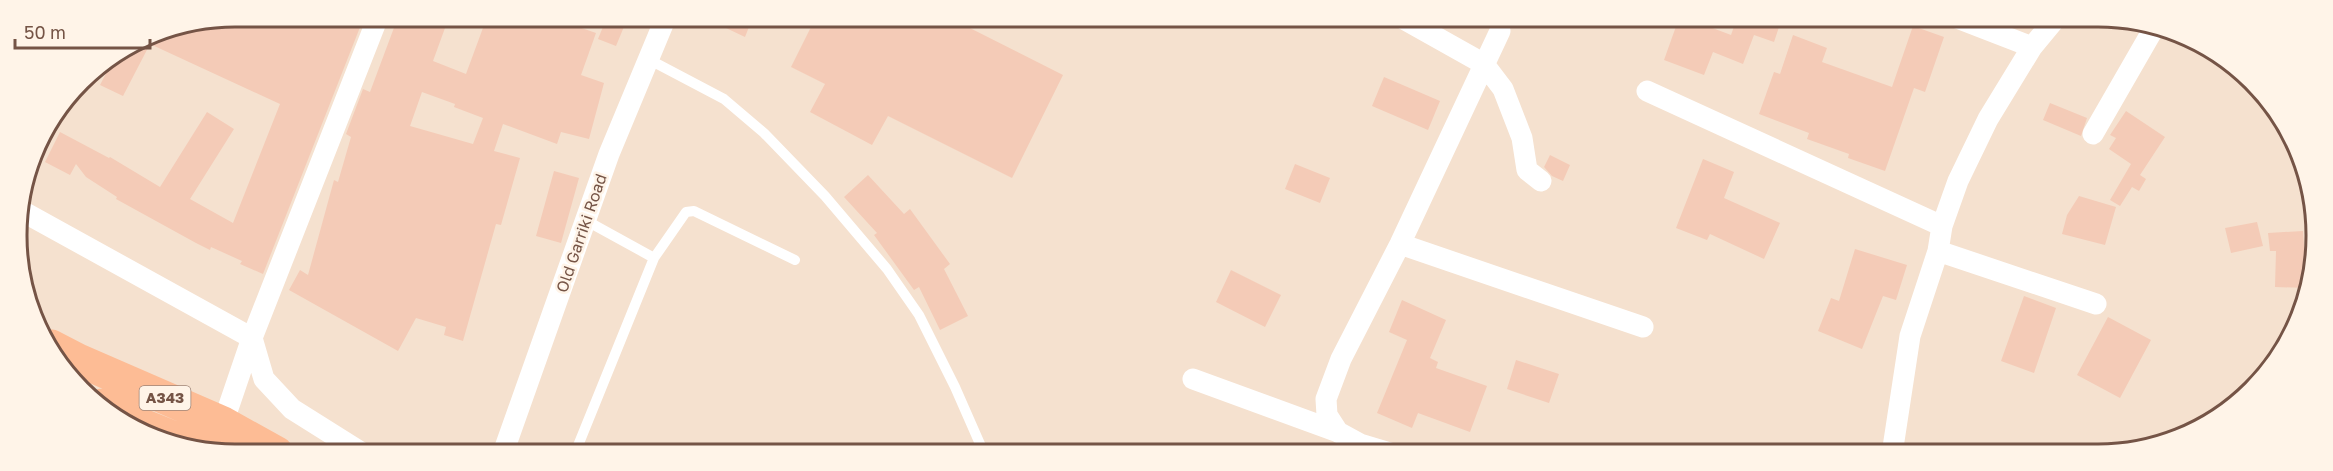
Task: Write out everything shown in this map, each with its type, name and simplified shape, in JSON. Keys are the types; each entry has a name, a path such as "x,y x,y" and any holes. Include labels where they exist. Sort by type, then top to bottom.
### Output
{"highway":[{"name":"A343","path":"64,352 215,443"},
{"name":"A343","path":"161,430 213,442"}],"street":[{"path":"216,443 252,338 374,27"},
{"name":"Old Garriki Road","path":"506,444 609,153 662,27"},
{"path":"1418,27 1484,64 1503,89 1522,138 1527,170 1541,181"},
{"path":"1981,27 2032,46"},
{"path":"1894,444 1910,336 1938,251 1941,226 1966,162 1988,119 2032,46 2048,27"},
{"path":"1338,432 1327,415 1326,399 1341,359 1400,244 1500,30"},
{"path":"2094,134 2150,34"},
{"path":"1647,91 1941,226"},
{"path":"28,214 252,338 264,379 292,409 348,444"},
{"path":"1400,244 1643,327"},
{"path":"1938,251 2096,304"},
{"path":"1193,379 1338,432 1360,444"}],"lane":[{"path":"648,59 724,99 764,133 825,196 887,269 919,315 980,444"},
{"path":"579,444 654,258 686,212 694,211 795,260"},
{"path":"585,220 654,258"}],"shaded area":[{"path":"222,27 2098,27 2125,29 2165,38 2202,55 2235,79 2263,109 2284,143 2299,182 2306,222 2304,263 2299,289 2284,328 2263,362 2245,383 2213,409 2177,428 2138,440 2111,444 236,444 208,442 168,433 131,416 98,392 70,362 55,340 38,303 29,263 27,222 31,195 43,156 62,120 88,88 120,62 156,43 195,31"}],"building":[{"path":"222,27 360,27 263,274 240,264 242,261 196,243 116,199 117,197 86,177 76,164 70,175 45,162 60,132 110,157 160,187 207,112 234,129 190,199 233,223 280,104 152,45 195,31"},
{"path":"394,27 445,27 433,61 466,74 483,27 579,27 596,33 581,75 604,83 589,139 561,132 557,144 503,124 494,151 520,158 501,225 496,224 463,341 444,335 446,327 416,318 398,351 289,290 300,270 308,275 334,180 338,182 351,137 346,134 363,89 370,92","holes":["422,92 455,104 454,107 483,118 473,144 410,126"]},
{"path":"603,27 624,27 616,46 598,39"},
{"path":"726,27 749,27 745,37"},
{"path":"811,27 968,27 1063,75 1012,178 888,116 872,145 810,112 825,84 791,67"},
{"path":"1676,27 1710,27 1731,35 1734,27 1779,27 1774,42 1754,35 1743,64 1713,52 1704,75 1664,60"},
{"path":"1913,27 1944,37 1925,92 1914,88 1885,171 1848,158 1849,154 1807,139 1809,133 1759,114 1774,72 1780,74 1793,35 1827,48 1822,62 1892,87"},
{"path":"149,46 123,96 100,85 107,72"},
{"path":"1384,77 1440,101 1428,130 1372,106"},
{"path":"2050,103 2087,118 2081,136 2043,120"},
{"path":"2126,111 2165,137 2140,175 2146,179 2139,191 2132,187 2120,206 2110,200 2131,164 2109,149 2116,138 2110,135"},
{"path":"1550,155 1570,165 1563,181 1552,176 1544,167"},
{"path":"1703,159 1734,172 1724,198 1780,223 1764,259 1710,234 1707,240 1676,228"},
{"path":"1295,164 1330,178 1320,203 1285,189"},
{"path":"554,171 579,178 561,243 536,236"},
{"path":"868,175 904,214 910,209 950,264 944,269 968,316 940,330 919,287 914,290 874,235 877,233 844,197"},
{"path":"2079,196 2116,207 2105,245 2062,234 2067,215"},
{"path":"2257,222 2263,246 2231,253 2225,228"},
{"path":"2303,231 2305,255 2299,288 2275,287 2276,251 2270,251 2268,233"},
{"path":"1855,249 1907,265 1896,300 1883,296 1862,349 1818,331 1831,298 1839,301"},
{"path":"1231,270 1281,295 1265,327 1216,302"},
{"path":"2024,296 2056,308 2034,373 2001,361"},
{"path":"1402,300 1446,320 1430,358 1438,362 1436,368 1487,386 1470,432 1418,413 1412,428 1377,413 1407,340 1389,332"},
{"path":"2108,317 2151,340 2120,398 2077,375"},
{"path":"1516,360 1559,374 1549,403 1507,389"}]}
